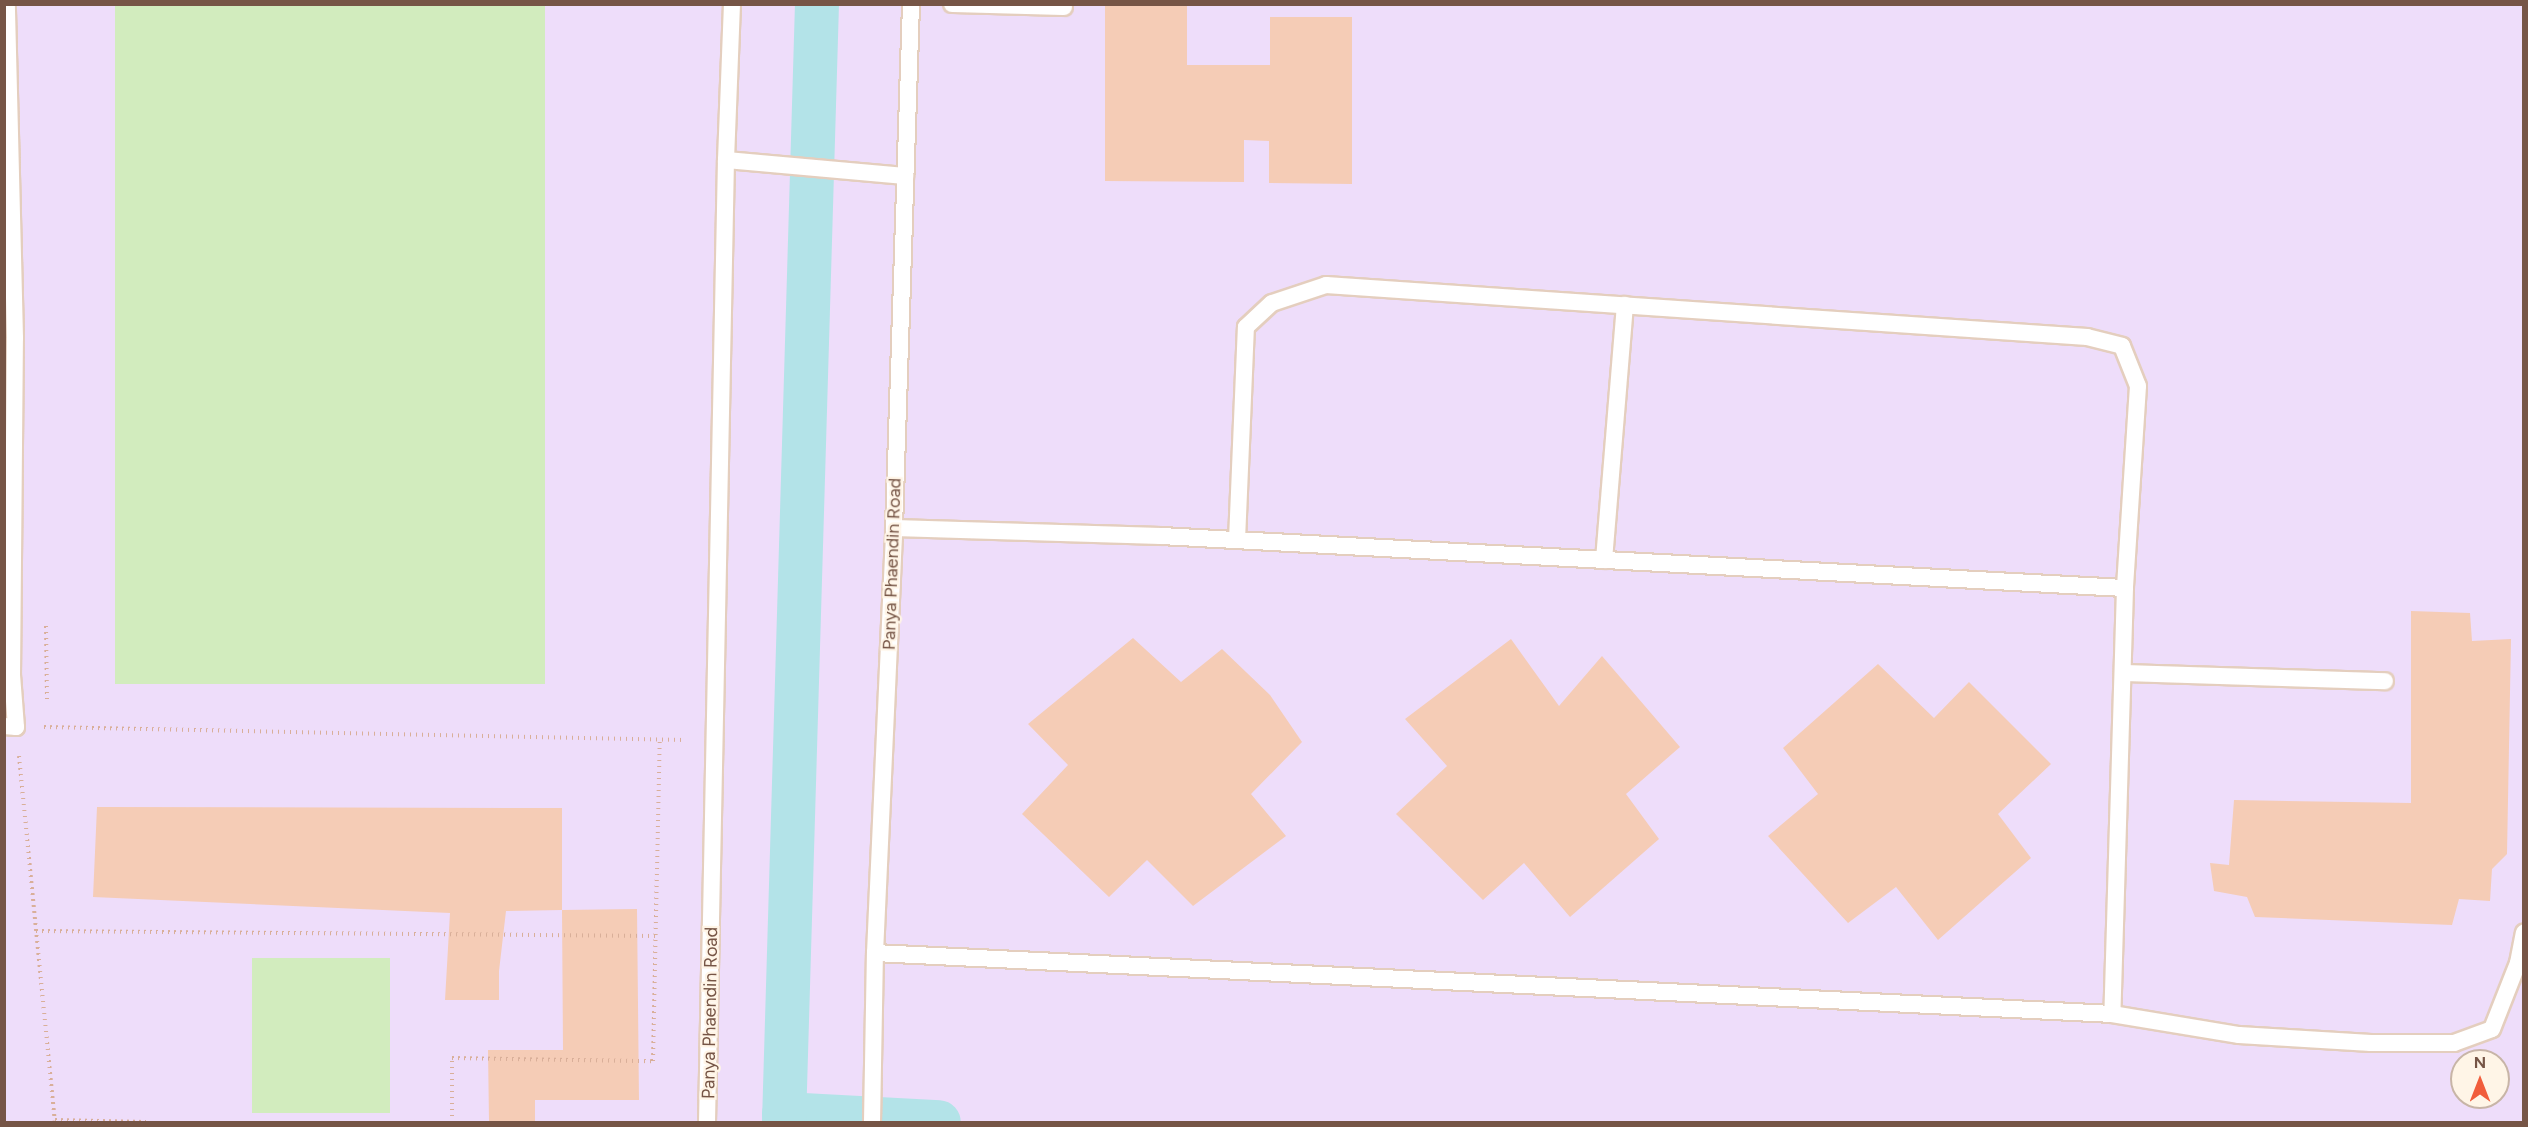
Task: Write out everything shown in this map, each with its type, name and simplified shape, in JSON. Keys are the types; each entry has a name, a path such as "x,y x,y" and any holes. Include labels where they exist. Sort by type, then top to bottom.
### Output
{"lane":[{"path":"7,4 8,291 15,338 10,727"},
{"name":"Panya Phaendin Road","path":"707,1122 726,160 732,4"},
{"name":"Panya Phaendin Road","path":"872,1122 875,953 894,528 911,4"},
{"path":"952,4 1064,7"},
{"path":"726,160 905,176"},
{"path":"1237,540 1246,327 1272,303 1326,285 2087,337 2122,346 2138,386 2125,588 2125,673 2112,1014"},
{"path":"1604,560 1625,305"},
{"path":"894,528 1237,540 2125,588"},
{"path":"2125,673 2385,681"},
{"path":"875,953 2112,1014 2240,1035 2371,1043 2454,1043 2492,1029 2518,963 2523,933"}],"path":[{"path":"146,1122 55,1120 36,931 10,727 716,740"},
{"path":"452,1122 452,1058 653,1061 660,739"},
{"path":"36,931 656,936"}],"shaded area":[{"path":"5,5 2523,5 2523,1122 5,1122"}],"green space":[{"path":"115,5 545,5 545,684 115,684"},
{"path":"252,958 390,958 390,1113 252,1113"}],"building":[{"path":"1105,5 1187,5 1187,65 1270,65 1270,17 1352,17 1352,184 1269,183 1269,141 1244,140 1244,182 1105,181"},
{"path":"2411,611 2470,613 2472,641 2511,639 2507,854 2492,869 2490,901 2459,899 2452,925 2255,917 2247,897 2214,891 2210,863 2229,865 2234,800 2411,803"},
{"path":"1133,638 1181,682 1222,649 1270,695 1302,742 1251,794 1286,836 1193,906 1147,860 1109,897 1022,814 1068,765 1028,724"},
{"path":"1511,639 1559,706 1602,656 1680,747 1626,794 1659,839 1570,917 1524,863 1483,900 1396,814 1447,766 1405,719"},
{"path":"1878,664 1934,718 1969,682 2051,764 1998,814 2031,858 1938,940 1896,887 1848,923 1768,836 1818,794 1783,748"},
{"path":"97,807 562,808 562,910 506,911 499,971 499,1000 445,1000 450,913 93,897"},
{"path":"637,909 639,1100 535,1100 535,1122 489,1122 488,1050 563,1050 562,910"}],"waterway":[{"path":"784,1122 817,4"},
{"path":"784,1114 939,1122"}]}
